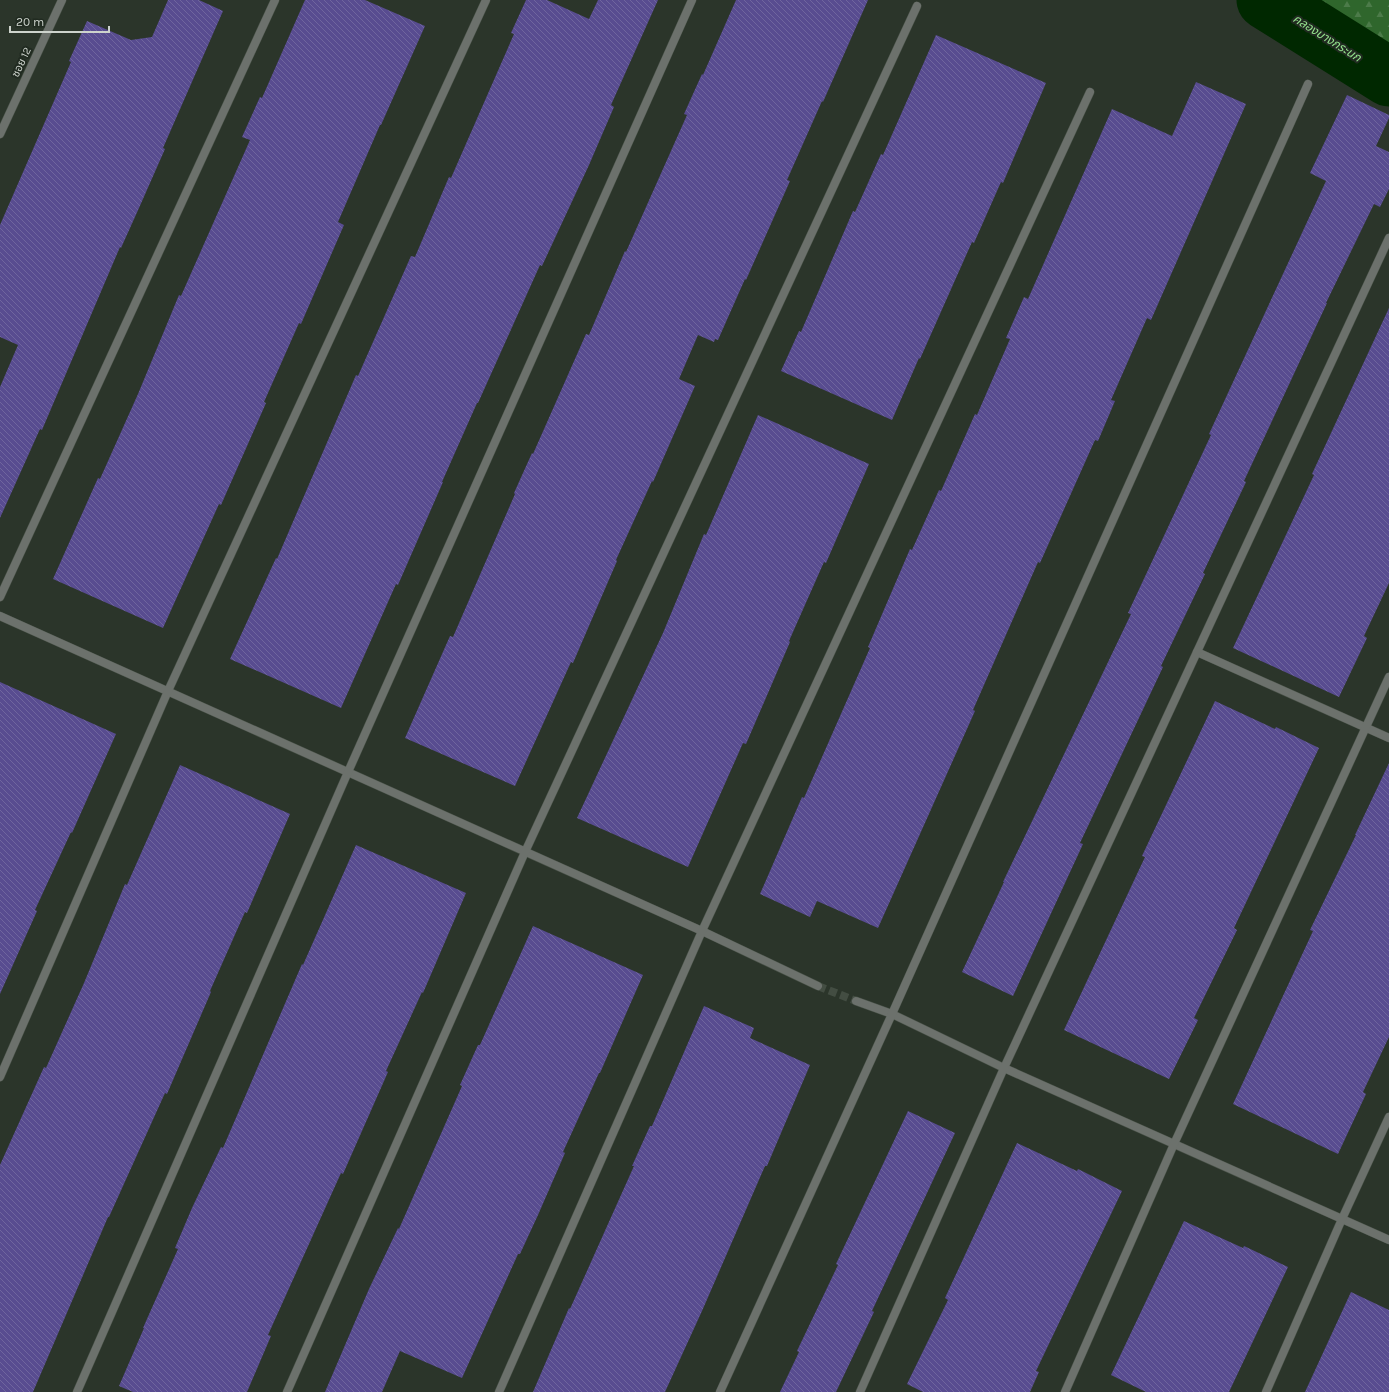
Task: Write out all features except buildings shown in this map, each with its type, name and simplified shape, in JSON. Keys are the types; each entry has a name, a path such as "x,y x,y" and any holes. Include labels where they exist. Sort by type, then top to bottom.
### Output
{"street":[{"name":"ซอย 12","path":"0,134 62,0"},
{"path":"0,597 276,0"},
{"path":"0,1078 168,691 486,0"},
{"path":"77,1392 348,772 692,0"},
{"path":"288,1392 525,852 917,6"},
{"path":"720,1392 892,1014 1308,84"},
{"path":"499,1392 702,931 1090,92"},
{"path":"860,1392 1004,1068 1389,238"},
{"path":"0,616 702,931 818,986"},
{"path":"1197,652 1389,738"},
{"path":"1065,1392 1174,1144 1389,677"},
{"path":"856,1001 892,1014 1004,1068 1389,1240"},
{"path":"1266,1392 1342,1219 1389,1117"}],"green space":[{"path":"1309,0 1389,0 1389,48"}],"waterway":[{"name":"คลองบางกระนก","path":"1266,0 1389,77"}],"tunnel":[{"path":"818,986 856,1001"}]}
